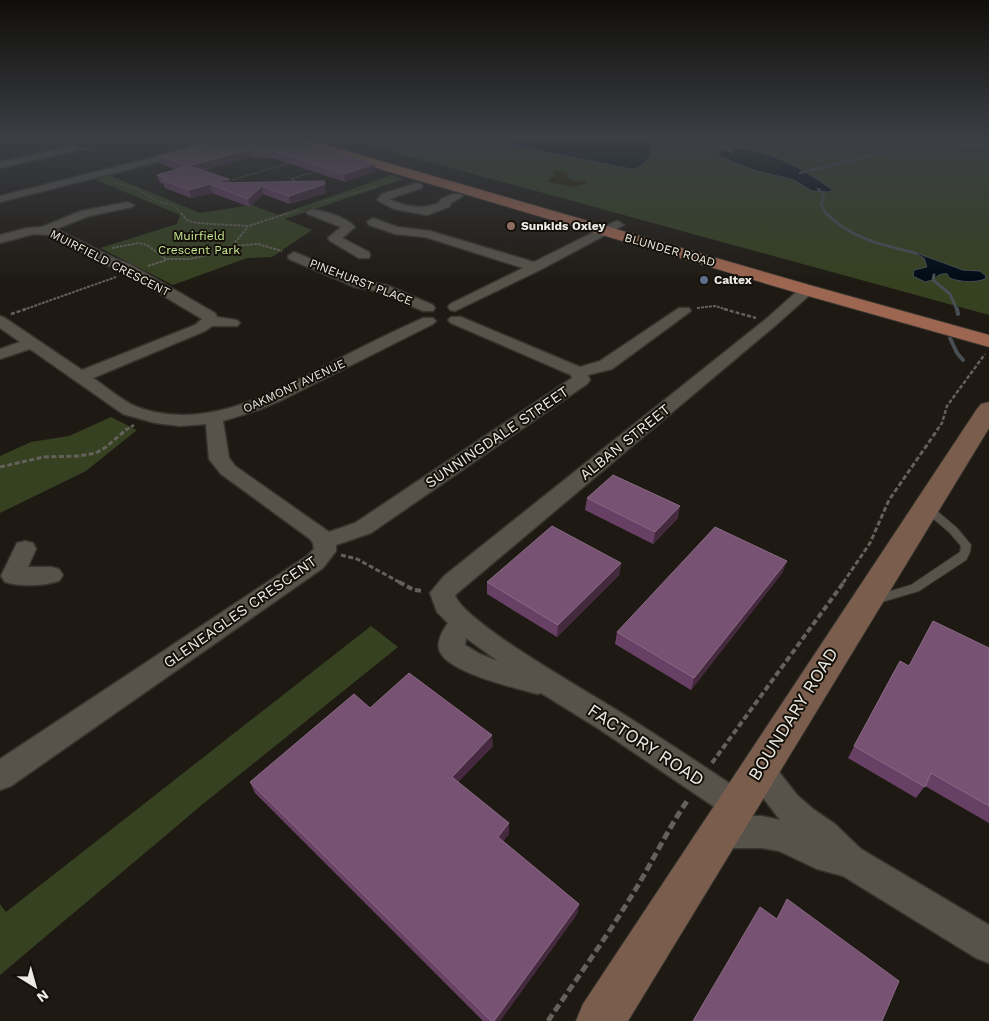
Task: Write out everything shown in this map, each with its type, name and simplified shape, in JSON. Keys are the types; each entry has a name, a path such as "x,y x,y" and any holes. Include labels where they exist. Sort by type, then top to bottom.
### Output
{"main road":[{"name":"BLUNDER ROAD","path":"464,187 612,228 989,326"},
{"name":"BLUNDER ROAD","path":"474,187 987,345"},
{"name":"BOUNDARY ROAD","path":"600,1021 727,818 989,409"}],"street":[{"path":"0,199 49,187"},
{"path":"415,187 383,198 398,207 427,212 445,205 445,201 457,196"},
{"path":"45,230 57,222 128,205"},
{"path":"364,255 334,238 398,207"},
{"path":"309,210 340,221 407,233 426,234 535,267"},
{"path":"456,313 535,267 612,228"},
{"name":"MUIRFIELD CRESCENT","path":"0,239 29,231 45,230 54,232 92,253 124,267 204,311 210,316 209,321"},
{"name":"PINEHURST PLACE","path":"294,256 360,284 381,288 428,314"},
{"name":"ALBAN STREET","path":"442,594 452,582 771,322 807,290"},
{"path":"428,314 438,305 578,372"},
{"name":"SUNNINGDALE STREET","path":"325,546 363,528 581,380 578,372 600,368 684,312"},
{"name":"OAKMONT AVENUE","path":"5,318 31,343 129,410 150,417 192,420 238,413 268,401 428,314"},
{"path":"80,377 200,328 209,321 232,323"},
{"path":"0,354 31,343"},
{"name":"GLENEAGLES CRESCENT","path":"0,776 315,562 325,546 318,534 228,470 219,459 214,418"},
{"path":"7,579 25,549"},
{"path":"7,579 50,575"},
{"name":"FACTORY ROAD","path":"442,594 446,606 462,623 452,636 452,649 462,658 475,665 554,688 609,720 700,781 727,818"},
{"path":"759,769 786,805 802,820 824,835 849,861 989,945"},
{"path":"727,818 762,832 782,836 817,853 849,861"}],"lane":[{"path":"864,603 915,588 962,557 966,545 961,537 926,507"}],"path":[{"path":"131,187 157,201 175,206 188,220 196,223 249,226 309,210"},
{"path":"323,202 374,187"},
{"path":"234,226 243,233"},
{"path":"92,253 122,245 142,243 147,245 155,254 167,259 217,254 242,239 243,233 249,226"},
{"path":"242,239 252,244"},
{"path":"232,246 252,244 273,247 294,256"},
{"path":"5,318 131,272"},
{"path":"684,312 715,306 771,322"},
{"path":"548,1021 629,901 668,835 676,817 719,751 735,734 828,606 870,543 889,500 942,423 947,406 985,354 987,345"},
{"path":"0,467 34,458 96,453 107,448 128,428 150,417"},
{"path":"325,546 357,560 414,590 442,594"}],"green space":[{"name":"Muirfield Crescent Park","path":"112,187 137,187 200,213 252,205 278,215 359,187 381,187 285,219 312,230 272,257 247,258 173,285 100,248 177,224 180,215"},
{"path":"520,187 989,187 989,315"},
{"path":"111,417 137,430 86,471 0,513 0,456 31,442 69,436"},
{"path":"371,626 398,647 203,804 0,975 0,904 6,912"}],"shaded area":[{"path":"805,187 828,187 833,190 829,192 812,191"},
{"path":"911,251 963,270 980,271 986,276 985,279 973,282 960,281 952,279 948,274 945,274 925,282 913,276 914,270 927,267 924,258"}],"building":[{"path":"180,187 201,187 189,190"},
{"path":"217,187 261,187 248,199"},
{"path":"264,187 317,187 289,196"},
{"path":"613,475 680,506 655,532 587,498"},
{"path":"552,526 621,563 558,625 487,582"},
{"path":"715,527 787,561 694,678 617,632"},
{"path":"933,621 989,648 989,806 931,773 925,787 854,746 900,661 909,666"},
{"path":"409,673 492,735 452,777 509,823 498,837 579,904 494,1021 491,1021 250,782 354,694 370,708"},
{"path":"787,899 899,981 882,1021 693,1021 760,907 777,919"}],"waterway":[{"path":"818,189 824,195 821,204 827,215"},
{"path":"826,213 835,222 856,235 880,244 916,253"},
{"path":"934,275 933,280 950,294 957,310"},
{"path":"957,309 958,314"},
{"path":"950,338 957,353 963,360"}],"place":[{"name":"Sunkids Oxley","path":"511,226"},
{"name":"Caltex","path":"704,280"}]}
